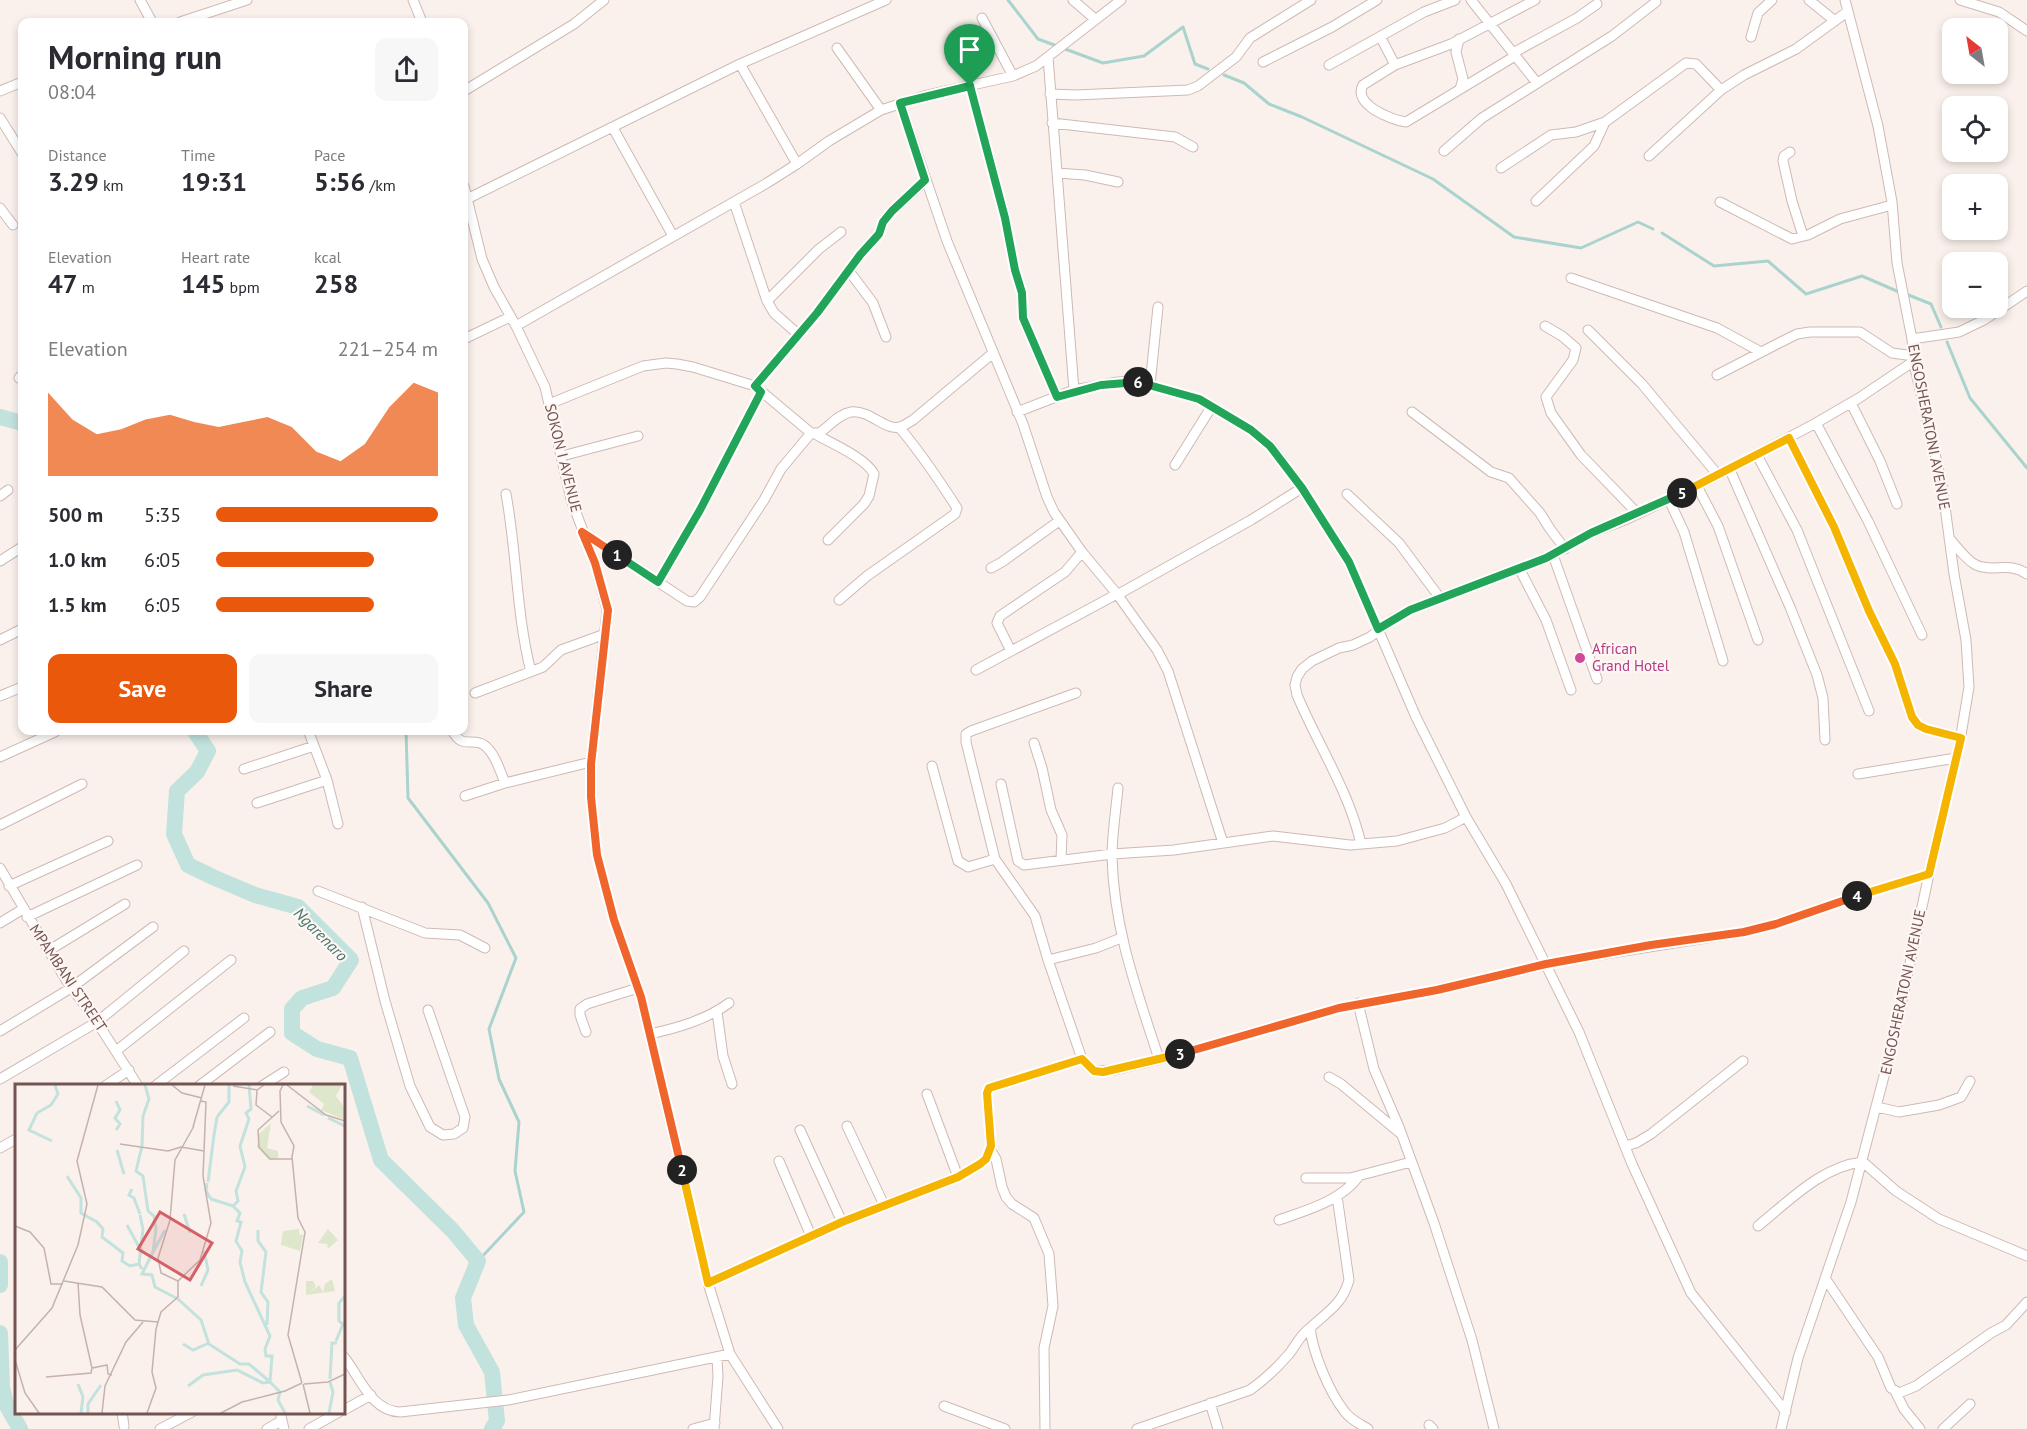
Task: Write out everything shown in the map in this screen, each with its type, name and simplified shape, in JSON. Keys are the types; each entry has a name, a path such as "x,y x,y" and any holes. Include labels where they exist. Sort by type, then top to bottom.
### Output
{"street":[{"path":"140,0 150,18"},
{"path":"192,18 248,0"},
{"path":"413,0 420,18"},
{"path":"468,89 565,30 604,0"},
{"path":"1073,0 1095,19"},
{"path":"516,326 734,202 881,110 900,103 1013,76 1036,66 1121,0"},
{"path":"1050,94 1188,90 1198,86 1236,57 1250,38 1311,0"},
{"path":"1263,62 1332,27 1377,0"},
{"path":"1329,66 1424,12 1455,0"},
{"path":"1471,0 1537,83"},
{"path":"1535,0 1459,39 1395,65 1363,85 1360,96 1370,107 1401,121 1410,120 1598,4"},
{"path":"1751,37 1758,13 1772,0"},
{"path":"1809,0 1835,21"},
{"path":"1720,202 1792,239 1823,229 1840,219 1892,205 1878,126 1845,0"},
{"path":"1960,0 1999,12 2027,31"},
{"path":"468,199 740,64 882,1"},
{"path":"1444,151 1482,118 1612,36 1656,2"},
{"path":"1649,156 1721,90 1744,75 1796,49 1847,12"},
{"path":"982,18 1013,76"},
{"path":"1380,38 1395,65"},
{"path":"1459,39 1456,52 1463,79 1460,89"},
{"path":"837,48 881,110"},
{"path":"1048,57 1074,390"},
{"path":"1501,168 1551,135 1576,132 1605,122 1686,63 1696,64 1721,90"},
{"path":"740,64 797,164"},
{"path":"0,91 18,84"},
{"path":"970,86 1005,218 1022,293 1023,318 1057,397"},
{"path":"900,103 947,242 1027,433 1047,496 1059,521 1117,595 1168,671 1223,843"},
{"path":"0,118 18,147"},
{"path":"1536,201 1594,146 1605,122"},
{"path":"1052,123 1175,136 1193,147"},
{"path":"613,128 673,236"},
{"path":"1790,152 1783,161 1803,236"},
{"path":"1057,173 1085,175 1118,182"},
{"path":"658,582 700,510 758,389 860,255 879,234 883,222 925,180"},
{"path":"734,202 767,301 774,313 799,334"},
{"name":"SOKON I AVENUE","path":"468,203 482,259 545,387 571,499 595,563 608,610 591,762 591,797 597,855 614,920 638,988 708,1283 730,1354 778,1429"},
{"name":"ENGOSHERATONI AVENUE","path":"1782,1429 1798,1358 1863,1162 1877,1107 1961,738 1969,687 1966,640 1942,484 1914,358 1897,263 1892,205"},
{"path":"0,208 14,225"},
{"path":"767,301 819,249 841,232"},
{"path":"849,272 873,303 886,337"},
{"path":"1571,278 1717,328 1761,352"},
{"path":"1912,339 1959,332 1984,320 2027,291"},
{"path":"1150,385 1158,307"},
{"path":"468,337 510,317"},
{"path":"1545,326 1576,348 1573,360 1546,397 1551,413 1581,455 1638,514"},
{"path":"1588,330 1642,384 1718,476"},
{"path":"1717,375 1797,334 1810,332 1860,332 1892,353 1914,358"},
{"path":"899,428 913,420 993,353"},
{"path":"1361,844 1348,801 1297,695 1295,686 1302,669 1312,661 1339,648 1370,637 1378,629 1401,615 1552,555 1591,533 1669,500 1730,470 1851,403 1914,358"},
{"path":"549,404 643,366 666,363 693,367 758,389 813,433 863,462 871,468 874,474 869,496 864,504 828,540"},
{"path":"1017,412 1074,390 1134,381 1199,399 1251,430 1270,446 1302,488 1349,562 1416,717 1466,817 1506,884 1579,1032 1624,1146 1690,1293 1786,1412"},
{"path":"1851,403 1880,462 1897,504"},
{"path":"1174,465 1212,406"},
{"path":"582,532 687,601 694,602 700,597 764,500 781,469 813,433 819,433 850,412 870,415 883,424 899,428 921,453 957,508 955,514 867,576 839,600"},
{"path":"1412,412 1491,472 1509,478 1540,513 1565,549"},
{"path":"1816,423 1868,520 1922,635"},
{"path":"562,456 638,436"},
{"path":"1789,438 1834,527 1869,611 1895,664 1912,717 1918,725 1926,729 1961,738"},
{"path":"1757,455 1797,530 1869,711"},
{"path":"1730,470 1817,675 1823,698 1825,740"},
{"path":"1698,486 1718,526 1758,640"},
{"path":"976,670 1117,595 1251,520 1302,488"},
{"path":"506,494 524,644 531,672"},
{"path":"1347,494 1399,543 1440,598"},
{"path":"1669,500 1684,532 1723,661"},
{"path":"991,568 1059,521"},
{"path":"1949,538 1974,564 2015,568 2027,574"},
{"path":"0,561 18,550"},
{"path":"1011,651 997,623 1000,616 1065,572 1082,552"},
{"path":"1552,555 1597,679"},
{"path":"1519,568 1546,620 1571,690"},
{"path":"0,640 18,631"},
{"path":"475,693 543,667 561,650 605,634"},
{"path":"0,696 18,689"},
{"path":"1076,693 984,726 966,735 966,742 995,859 1035,916 1082,1059 1094,1071 1103,1072 1159,1059 1358,1004 1437,990 1546,964 1744,932 1776,924 1929,874"},
{"path":"0,757 48,735"},
{"path":"310,735 327,780 338,824"},
{"path":"454,735 460,741 481,743 488,749 504,783"},
{"path":"1034,743 1051,810 1062,835 1061,860"},
{"path":"244,769 314,746"},
{"path":"1858,774 1956,758"},
{"path":"465,796 504,783 591,762"},
{"path":"932,766 958,861 968,867 995,859"},
{"path":"256,802 327,780"},
{"path":"0,825 82,784"},
{"path":"1001,784 1018,861 1024,865 1112,854 1174,850 1273,836 1350,845 1396,841 1445,828 1466,817"},
{"path":"1118,788 1112,854 1121,938 1159,1059"},
{"path":"9,886 108,840"},
{"path":"0,923 136,866"},
{"name":"MPAMBANI STREET","path":"0,868 71,988 97,1022 137,1084"},
{"path":"318,891 425,933 460,935 485,948"},
{"path":"48,951 125,904"},
{"path":"362,907 385,1001 410,1086 430,1127 444,1135 454,1134 463,1128 465,1117 428,1010"},
{"path":"0,1031 71,988 153,927"},
{"path":"1048,960 1096,948 1121,938"},
{"path":"0,1079 97,1022 184,951"},
{"path":"116,1051 231,960"},
{"path":"586,1032 580,1009 587,1004 638,988"},
{"path":"650,1034 671,1029 717,1012 729,1003"},
{"path":"1358,1004 1374,1069 1412,1162 1472,1340 1494,1429"},
{"path":"717,1012 723,1056 732,1084"},
{"path":"158,1084 244,1018"},
{"path":"202,1084 270,1032"},
{"path":"708,1283 842,1222 958,1177 980,1164 986,1159 990,1149 987,1093 989,1088 1082,1059"},
{"path":"1624,1146 1636,1143 1651,1134 1743,1061"},
{"path":"108,1084 129,1070"},
{"path":"265,1084 284,1072"},
{"path":"1329,1077 1341,1084 1402,1135"},
{"path":"1877,1107 1899,1112 1946,1103 1961,1097 1970,1081"},
{"path":"927,1094 958,1177"},
{"path":"847,1126 884,1205"},
{"path":"800,1130 842,1222"},
{"path":"0,1148 15,1140"},
{"path":"990,1149 996,1159 1006,1197 1012,1204 1034,1218 1049,1254 1053,1306 1044,1348 1045,1429"},
{"path":"779,1161 811,1236"},
{"path":"1306,1178 1350,1178 1412,1162"},
{"path":"1758,1226 1796,1194 1830,1172 1847,1164 1863,1162 1896,1191 1939,1219 1962,1231 2027,1256"},
{"path":"1280,1220 1337,1196 1351,1187 1359,1176"},
{"path":"1137,1429 1250,1390 1287,1356 1305,1331 1330,1312 1345,1294 1349,1280 1337,1196"},
{"path":"1825,1278 1878,1357 1891,1388 1920,1429"},
{"path":"1895,1391 1904,1392 1949,1365 1991,1333 2006,1325 2027,1302"},
{"path":"1310,1328 1313,1348 1344,1411 1368,1429"},
{"path":"345,1362 380,1406 392,1412 507,1401 730,1354"},
{"path":"693,1429 714,1426 717,1358"},
{"path":"345,1409 370,1395"},
{"path":"1210,1403 1218,1429"},
{"path":"1943,1429 1970,1404"},
{"path":"944,1406 1005,1429"},
{"path":"122,1414 124,1426"},
{"path":"160,1429 190,1414"},
{"path":"309,1429 337,1414"},
{"path":"267,1429 282,1421"}],"waterway":[{"path":"1008,0 1038,39 1103,63 1144,56 1183,27 1195,64 1208,69"},
{"path":"1224,75 1244,83 1269,104 1302,117 1433,179 1514,237 1581,248 1638,222 1653,229"},
{"path":"1662,233 1714,266 1768,261 1806,294 1862,276 1899,292"},
{"path":"1906,294 1931,304 1941,327"},
{"path":"1947,342 1970,398 2027,468"},
{"name":"Ngarenaro","path":"0,417 18,422"},
{"name":"Ngarenaro","path":"197,735 208,751 197,772 177,791 174,834 188,865 255,895 298,907 351,960 333,988 302,998 292,1009 292,1033 317,1049 350,1058 381,1160 453,1231 478,1261 463,1298 466,1325 492,1372 497,1421 492,1429"},
{"path":"406,735 408,798 488,903 516,958 489,1029 499,1079 519,1122 515,1171 524,1212 478,1261"},
{"path":"0,1262 0,1285"},
{"path":"0,1333 2,1387 6,1404 20,1429"}],"place":[{"name":"African Grand Hotel","path":"1580,658"}],"route":[{"path":"970,86 998,187 1022,293 1023,318 1057,397 1074,390 1134,381 1199,399 1251,430 1270,446 1302,488 1349,562 1378,629 1410,610 1565,549 1591,533 1698,486 1789,438 1834,527 1869,611 1895,664 1904,686 1912,717 1918,725 1926,729 1961,738 1929,874 1834,903 1776,924 1744,932 1651,945 1546,964 1437,990 1339,1008 1198,1049 1115,1070 1094,1071 1082,1059 1071,1061 1040,1073 994,1086 989,1088 987,1093 990,1149 986,1159 969,1172 842,1222 708,1283 641,997 614,920 597,855 591,797 591,764 608,610 595,563 582,532 658,582 700,510 761,392 755,386 845,278 860,255 879,234 883,222 892,211 925,180 900,103 970,86"}]}
